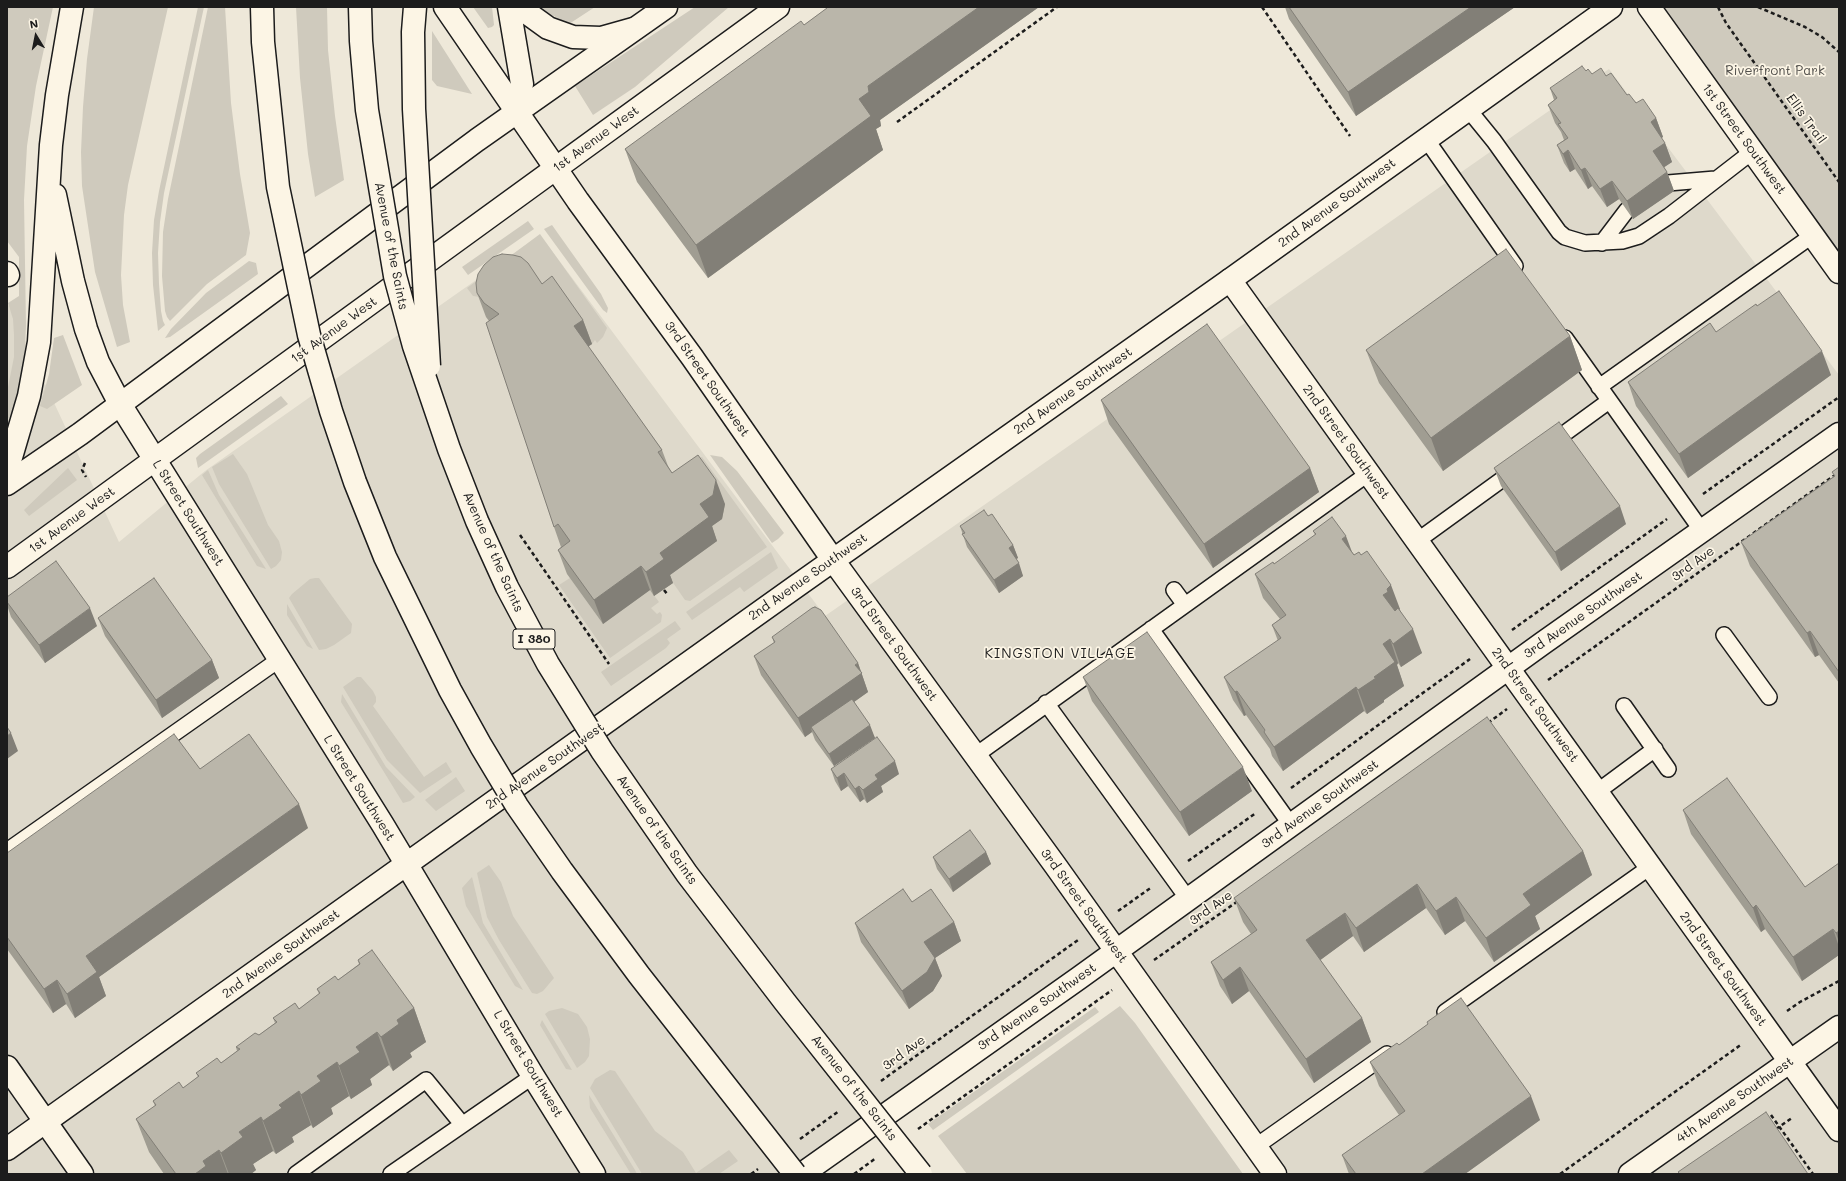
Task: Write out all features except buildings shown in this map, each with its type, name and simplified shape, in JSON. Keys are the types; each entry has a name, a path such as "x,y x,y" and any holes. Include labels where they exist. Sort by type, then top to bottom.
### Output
{"main road":[{"path":"7,471 29,396 39,342 44,238 57,96 72,7"},
{"path":"262,7 263,42 278,187 304,312 331,411 355,482 385,557 450,690 517,806 562,871 639,975 796,1174"},
{"name":"Avenue of the Saints","path":"360,7 361,41 367,110 395,276 414,346 449,449 477,521 507,587 548,664 602,751 687,874 785,1002 921,1174"},
{"path":"415,7 413,40 416,172 422,231 430,393"},
{"name":"3rd Street Southwest","path":"445,7 555,169 692,357 833,560 976,755 1275,1174"},
{"path":"509,7 522,84 516,112"},
{"path":"523,7 530,16 548,28 573,36 601,38 633,29"},
{"path":"7,484 80,434 516,112 666,7"},
{"name":"1st Avenue West","path":"7,567 778,7"},
{"name":"2nd Avenue Southwest","path":"7,1149 833,560 1230,280 1610,7"},
{"name":"1st Street Southwest","path":"1648,7 1839,272"},
{"name":"L Street Southwest","path":"50,170 72,281 86,329 98,362 120,404 407,864 533,1076 594,1174"},
{"name":"2nd Street Southwest","path":"1230,280 1839,1130"},
{"name":"3rd Avenue Southwest","path":"802,1174 1116,951 1508,668 1839,434"},
{"name":"4th Avenue Southwest","path":"1630,1174 1839,1027"},
{"path":"7,1066 82,1174"}],"lane":[{"path":"718,51 766,7"},
{"path":"1468,109 1494,141 1559,232 1564,238 1573,241 1602,243 1622,241 1639,236 1670,216 1715,179 1753,151"},
{"path":"1426,139 1523,278"},
{"path":"1668,182 1715,179"},
{"path":"1602,243 1627,210"},
{"path":"1599,387 1813,235"},
{"path":"1559,329 1702,531"},
{"path":"1541,451 1609,401"},
{"path":"1417,542 1528,460"},
{"path":"976,755 1046,703 1369,473"},
{"path":"1174,590 1185,605"},
{"path":"1151,629 1291,825"},
{"path":"1724,635 1769,697"},
{"path":"7,851 280,659"},
{"path":"1046,703 1188,899"},
{"path":"1624,706 1668,768"},
{"path":"1597,792 1655,749"},
{"path":"1433,1021 1650,867"},
{"path":"1255,1147 1401,1044"},
{"path":"391,1174 533,1076"},
{"path":"296,1174 426,1080 462,1124"}],"path":[{"path":"897,122 1058,7"},
{"path":"1262,7 1350,136"},
{"name":"Ellis Trail","path":"1718,7 1726,23 1839,182"},
{"path":"1758,7 1805,27 1822,37 1839,52"},
{"name":"3rd Ave","path":"1559,672 1839,472"},
{"path":"520,535 609,664"},
{"path":"664,590 668,595"},
{"path":"1144,892 1459,668"},
{"name":"3rd Ave","path":"1164,953 1239,900"},
{"name":"3rd Ave","path":"880,1082 1067,947"},
{"path":"1787,1011 1800,1002 1839,981"},
{"path":"912,1132 1085,1009"},
{"path":"1560,1174 1742,1044"},
{"path":"796,1142 842,1109"},
{"path":"1771,1114 1814,1174"},
{"path":"1774,1131 1792,1118"},
{"path":"854,1174 880,1156"},
{"path":"751,1174 764,1165"}],"shaded area":[{"name":"KINGSTON VILLAGE","path":"1609,69 1839,375 1839,1174 1274,1174 1116,951 802,1174 7,1174 7,302 119,542 205,471 540,235 825,616"}],"green space":[{"path":"7,7 53,7 36,86 27,146 24,200 26,326 24,368 16,401 9,418 7,417 7,392 14,357 14,335 13,319 8,303 19,296 19,257 7,241"},
{"path":"94,7 168,7 128,185 124,215 121,275 123,305 130,342 117,347 95,272 82,186 81,152 83,107 87,59"},
{"path":"198,7 204,7 164,193 160,222 158,253 159,284 161,311 165,325 158,331 153,285 152,253 154,220"},
{"path":"208,7 225,7 231,103 240,174 250,233 246,255 207,284 170,321 165,311 162,276 163,232 168,199"},
{"path":"296,7 327,7 328,50 344,180 315,197 308,154 300,78"},
{"path":"473,7 492,7 494,25 488,28"},
{"path":"541,7 595,7 569,24 548,13"},
{"path":"695,7 729,7 635,87 593,115 575,86"},
{"name":"Riverfront Park","path":"1649,7 1839,7 1839,272"},
{"path":"432,31 472,94 437,86 432,80"},
{"path":"528,221 534,229 468,275 462,267"},
{"path":"552,225 601,294 608,308 607,313 603,310 544,229"},
{"path":"540,234 607,328 603,337 597,343 595,340 592,344 487,298 473,296 467,288"},
{"path":"249,261 256,263 258,274 170,337 165,338 171,329 206,293"},
{"path":"63,335 82,385 47,409 40,406 49,374 54,338"},
{"path":"281,396 288,404 198,468 196,458 200,454"},
{"path":"233,454 247,474 268,525 279,541 282,552 281,560 271,569 219,484 212,467"},
{"path":"710,455 722,457 737,471 784,533 778,539 772,543"},
{"path":"702,457 767,547 690,601 685,600 669,577 709,528 699,458"},
{"path":"68,468 77,480 29,516 24,510"},
{"path":"208,470 219,495 266,569 257,566 202,475"},
{"path":"771,552 778,568 744,592 740,587 692,620 686,612"},
{"path":"319,578 352,624 351,633 334,645 326,649 319,650 289,598 310,579"},
{"path":"570,578 603,624 650,590 659,602 651,608 657,614 660,612 662,615 661,622 610,658 559,585"},
{"path":"287,604 313,649 307,646 287,615"},
{"path":"675,621 681,629 667,639 670,643 666,648 611,686 601,672"},
{"path":"357,677 361,677 373,691 376,697 376,702 373,706 424,777 446,762 452,772 420,793 387,760 343,687"},
{"path":"342,694 386,767 415,797 410,801 403,803 341,702"},
{"path":"456,777 465,791 436,811 425,800"},
{"path":"489,865 501,882 513,916 554,978 543,991 537,994 532,993 499,940 487,917 477,873"},
{"path":"472,877 483,923 523,990 515,986 466,906 462,888"},
{"path":"1120,1006 1135,1023 1243,1174 967,1174 938,1136"},
{"path":"1095,1007 1099,1012 933,1130 928,1124"},
{"path":"562,1008 578,1014 587,1027 590,1039 589,1056 585,1062 577,1068 545,1014 549,1011"},
{"path":"542,1020 572,1070 566,1069 540,1025"},
{"path":"610,1070 615,1071 655,1131 683,1152 696,1173 729,1150 738,1161 719,1174 642,1174 590,1088 595,1079"},
{"path":"589,1095 637,1174 631,1174 590,1108"}],"district":[{"name":"KINGSTON VILLAGE","path":"1060,654"}]}
